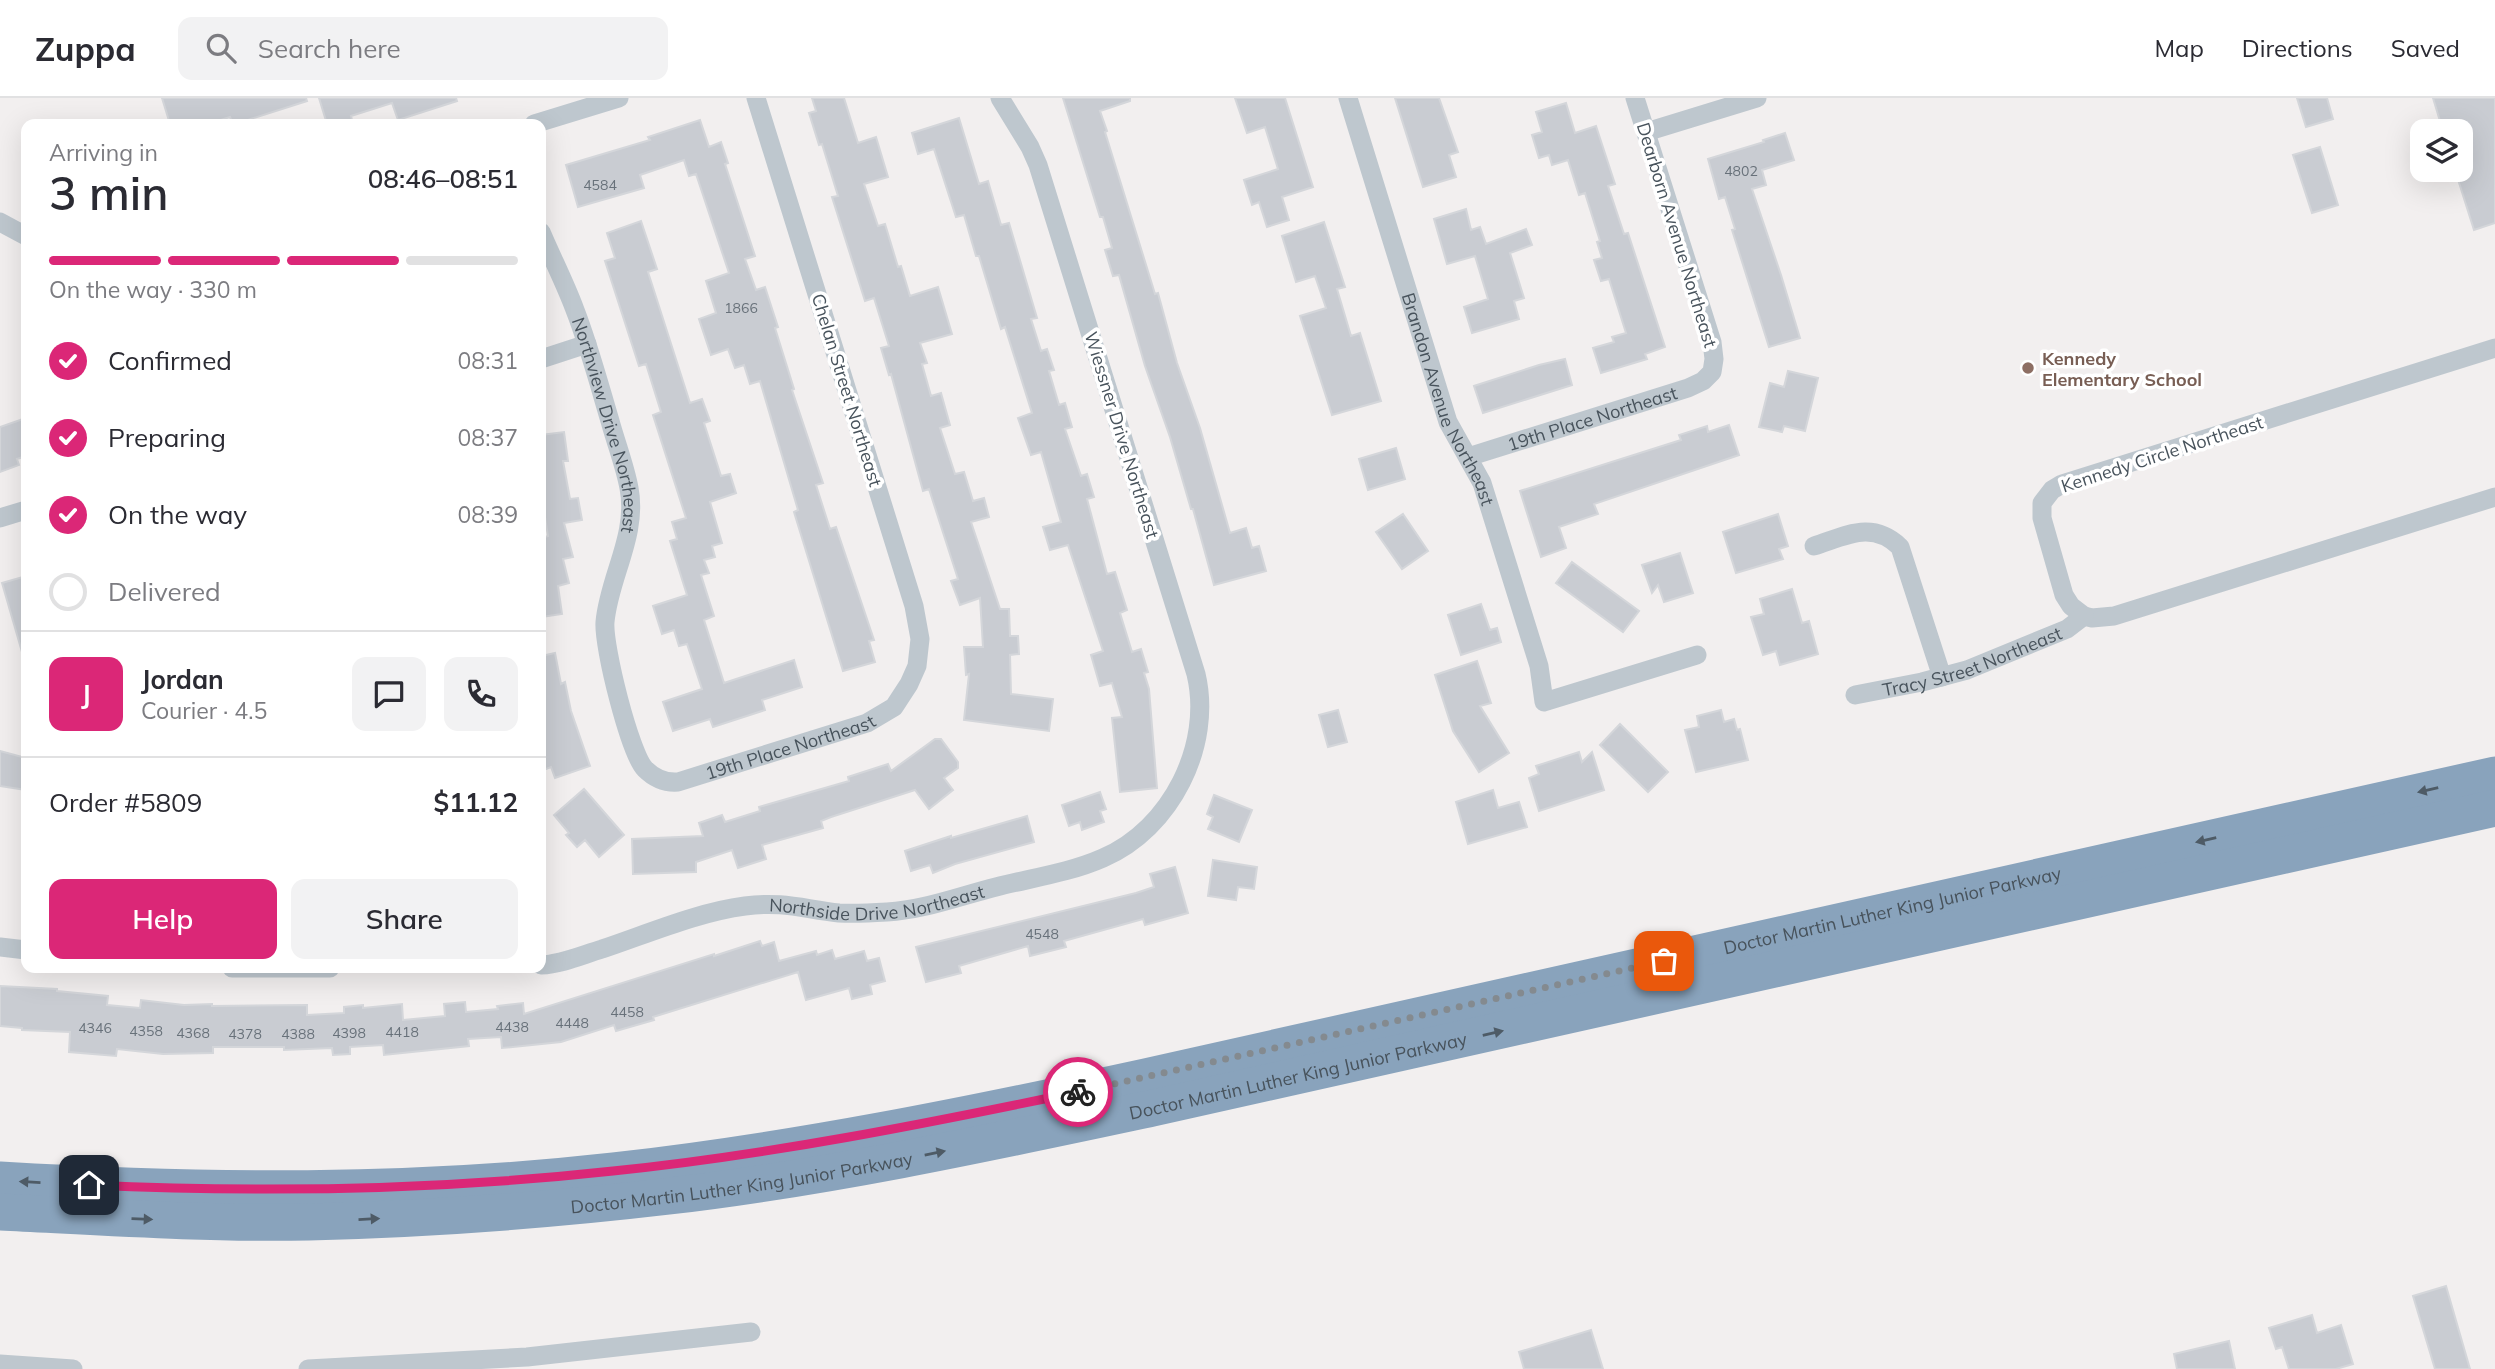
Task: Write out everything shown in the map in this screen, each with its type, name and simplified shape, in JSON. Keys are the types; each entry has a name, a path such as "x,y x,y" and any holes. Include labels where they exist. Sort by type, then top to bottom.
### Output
{"highway":[{"name":"Doctor Martin Luther King Junior Parkway","path":"0,1180 166,1189 345,1189 612,1171 755,1152 1005,1107 1094,1088 2495,775"},
{"name":"Doctor Martin Luther King Junior Parkway","path":"0,1212 132,1219 310,1222 566,1207 753,1185 931,1154 1153,1108 2495,808"}],"street":[{"path":"546,120 619,98"},
{"name":"Chelan Street Northeast","path":"756,98 914,607 920,639 917,666 909,684"},
{"name":"Wiessner Drive Northeast","path":"1000,98 1038,165 1196,674 1201,694 1200,723 1184,780"},
{"name":"Brandon Avenue Northeast","path":"1348,98 1448,422 1482,483 1539,666 1544,702 1697,655"},
{"name":"Dearborn Avenue Northeast","path":"1635,98 1712,342 1713,372"},
{"path":"1646,132 1756,98"},
{"path":"0,222 21,233"},
{"name":"Northview Drive Northeast","path":"546,244 587,344 629,488 632,516 605,620 604,642 635,752 643,768 656,778"},
{"path":"546,357 587,344"},
{"name":"Kennedy Circle Northeast","path":"2084,616 2071,606 2064,594 2046,535 2042,503 2052,490 2062,484 2495,348"},
{"name":"19th Place Northeast","path":"1468,457 1688,388 1703,381 1713,372"},
{"path":"2084,616 2114,616 2495,497"},
{"path":"0,518 21,512"},
{"path":"1814,546 1863,531 1877,532 1900,547 1942,677"},
{"name":"Tracy Street Northeast","path":"1855,695 1976,667 2056,634 2084,616"},
{"name":"19th Place Northeast","path":"656,778 667,783 678,782 867,723 894,707 909,684"},
{"name":"Northside Drive Northeast","path":"546,964 742,906 784,903 838,913 891,912 1073,869 1106,857 1149,826 1184,780"},
{"path":"0,947 21,949"},
{"path":"308,1369 527,1357 751,1332"},
{"path":"0,1364 73,1369"}],"building":[{"path":"162,98 306,98 307,101 251,119 168,119"},
{"path":"319,98 456,98 457,101 401,119 398,119 392,103 351,116 352,119 325,119"},
{"path":"812,98 844,98 858,143 876,137 888,177 864,184 878,226 885,224 910,296 938,287 952,334 920,343 927,363 922,364 931,396 941,393 950,425 940,428 955,474 964,472 973,501 984,498 989,517 971,522 1000,609 1009,609 1010,636 1018,636 1019,654 1010,655 1011,694 1053,699 1049,731 964,720 969,674 966,675 964,647 983,647 980,598 960,605 951,581 958,579 929,489 923,491 891,374 889,375 881,348 889,346 874,298 865,301 832,197 838,196 809,113 816,111"},
{"path":"1063,98 1130,98 1130,101 1100,111 1107,131 1105,132 1155,294 1158,293 1230,533 1246,528 1252,548 1259,546 1266,571 1214,585 1193,509 1145,366 1119,275 1113,276 1105,250 1112,248"},
{"path":"1235,98 1285,98 1313,187 1282,197 1289,220 1267,227 1259,202 1252,205 1244,180 1278,169 1265,127 1247,133"},
{"path":"1395,98 1439,98 1458,152 1449,155 1456,177 1423,187"},
{"path":"2297,98 2327,98 2333,119 2306,127"},
{"path":"2433,98 2495,98 2495,223 2474,230 2459,182 2473,182 2473,119 2439,119"},
{"path":"1566,103 1575,133 1596,126 1615,184 1608,186 1624,234 1628,233 1665,347 1645,354 1647,359 1601,373 1593,348 1614,342 1612,337 1626,333 1609,279 1601,281 1594,260 1602,258 1597,242 1600,241 1585,193 1579,195 1568,160 1552,165 1549,155 1539,158 1532,135 1542,132 1536,112"},
{"path":"959,118 979,184 988,181 1001,225 1009,223 1037,318 1031,319 1041,351 1047,349 1054,370 1049,371 1059,405 1065,403 1072,427 1065,429 1081,476 1087,474 1094,497 1087,499 1107,574 1115,572 1127,610 1120,613 1132,652 1141,649 1148,672 1144,673 1149,689 1157,788 1120,792 1112,718 1122,717 1112,683 1100,686 1091,655 1103,651 1068,545 1050,550 1043,527 1061,522 1041,452 1031,455 1018,418 1032,413 1005,327 1001,329 964,215 956,217 934,149 918,154 912,133"},
{"path":"700,120 709,147 721,142 728,163 725,164 755,256 745,259 756,290 765,287 778,327 775,328 794,389 792,390 823,483 816,485 830,529 836,527 874,640 869,641 875,662 843,671 794,512 798,510 760,381 750,384 744,365 735,368 728,349 711,355 699,319 716,313 706,281 729,273 696,174 689,176 684,160 640,175 644,188 578,207 566,165 650,140 648,137"},
{"path":"1785,133 1794,160 1762,170 1766,185 1752,189 1800,338 1769,347 1732,230 1735,229 1725,197 1719,199 1708,159"},
{"path":"2320,147 2338,205 2312,213 2293,155"},
{"path":"1466,209 1471,230 1480,227 1486,244 1526,229 1532,245 1510,253 1524,298 1514,301 1519,319 1472,333 1464,307 1488,299 1475,256 1447,264 1434,219"},
{"path":"641,221 657,269 648,272 690,403 702,399 710,421 704,423 721,476 730,474 736,493 710,502 722,543 712,546 715,557 704,560 709,573 701,575 714,616 704,620 724,683 794,660 802,687 762,700 765,710 713,727 710,719 673,731 663,702 702,689 687,644 679,646 674,630 662,634 653,606 687,595 670,541 677,539 672,522 686,518 653,415 661,412 646,364 639,366 605,261 615,258 607,233"},
{"path":"1324,222 1345,287 1337,289 1351,336 1360,333 1381,401 1332,415 1300,316 1326,308 1315,276 1296,282 1282,236"},
{"path":"1565,359 1572,385 1483,413 1474,386"},
{"path":"1788,371 1818,378 1805,431 1784,426 1782,432 1759,427 1770,383 1784,387"},
{"path":"21,420 21,458 17,459 19,465 0,472 0,427"},
{"path":"1729,425 1739,455 1594,504 1598,514 1559,527 1566,548 1541,557 1520,491 1681,440 1679,435 1707,426 1708,432"},
{"path":"564,432 568,461 563,461 570,499 578,498 582,520 564,523 573,557 563,559 569,583 558,586 562,614 546,616 548,536 546,434"},
{"path":"1396,448 1405,479 1368,490 1359,459"},
{"path":"1403,514 1428,551 1402,569 1376,532"},
{"path":"1778,514 1788,546 1779,549 1783,559 1736,573 1723,532"},
{"path":"1680,553 1693,593 1664,602 1658,585 1652,593 1642,565"},
{"path":"1572,562 1639,611 1623,632 1556,583"},
{"path":"21,577 21,649 2,583"},
{"path":"1792,589 1802,623 1809,621 1818,654 1780,665 1776,651 1763,655 1751,617 1764,614 1760,599"},
{"path":"1481,604 1490,630 1497,628 1501,642 1461,655 1448,615"},
{"path":"555,653 561,684 565,682 571,711 590,766 555,778 551,767 546,769 546,655"},
{"path":"1477,661 1491,703 1480,706 1509,753 1479,772 1453,731 1435,675"},
{"path":"1338,710 1347,742 1328,747 1319,715"},
{"path":"1721,710 1724,722 1734,719 1737,730 1740,729 1748,760 1696,772 1685,730 1699,727 1697,716"},
{"path":"1620,724 1668,772 1648,792 1600,745"},
{"path":"935,739 941,739 958,762 958,768 944,778 953,790 929,809 915,790 821,821 823,828 762,845 766,859 738,868 732,850 696,862 696,872 633,874 632,839 703,836 699,823 722,815 725,822 760,811 759,807 849,781 848,777 888,764 891,771"},
{"path":"0,751 21,757 21,789 0,786"},
{"path":"1579,752 1582,762 1592,752 1604,790 1539,811 1529,778 1539,774 1536,766"},
{"path":"584,789 624,835 599,857 585,840 577,847 554,815"},
{"path":"1493,790 1498,808 1519,802 1527,827 1468,844 1456,802"},
{"path":"1100,792 1106,809 1100,811 1104,822 1082,830 1080,822 1069,826 1062,805"},
{"path":"1214,795 1252,810 1239,842 1208,829 1213,817 1207,814"},
{"path":"1027,816 1034,842 955,864 933,873 930,865 911,871 905,851"},
{"path":"1213,860 1257,867 1254,889 1238,887 1236,900 1208,896"},
{"path":"1175,867 1188,913 1145,925 1143,919 1064,941 1066,947 1030,956 1028,946 959,966 961,973 926,982 916,947 1136,893 1154,887 1150,874"},
{"path":"760,941 762,946 774,942 779,961 816,951 817,955 832,950 835,959 864,951 867,961 879,958 885,981 870,985 872,994 852,999 849,988 806,1000 798,972 616,1031 614,1025 561,1042 502,1048 501,1037 468,1039 469,1046 384,1055 383,1045 350,1047 350,1054 333,1055 332,1048 284,1050 284,1047 213,1047 213,1053 163,1054 117,1049 116,1056 69,1052 70,1032 22,1030 0,1026 0,986 57,989 108,996 107,1005 140,1008 141,1000 212,1006 307,1005 307,1015 344,1013 344,1007 402,1004 403,1020 445,1016 444,1004 465,1002 466,1012 523,1003 524,1014"},
{"path":"2446,1286 2470,1369 2435,1369 2413,1296"},
{"path":"2312,1315 2317,1333 2341,1325 2353,1364 2336,1369 2289,1369 2282,1347 2276,1349 2269,1328"},
{"path":"1591,1330 1603,1369 1524,1369 1519,1352"},
{"path":"2229,1341 2235,1369 2177,1369 2174,1354"}],"way so far":[{"path":"1078,1092 1664,961"}],"place":[{"name":"Kennedy Elementary School","path":"2028,368"}],"route":[{"path":"89,1185 166,1189 345,1189 612,1171 822,1141 1078,1092"}]}
